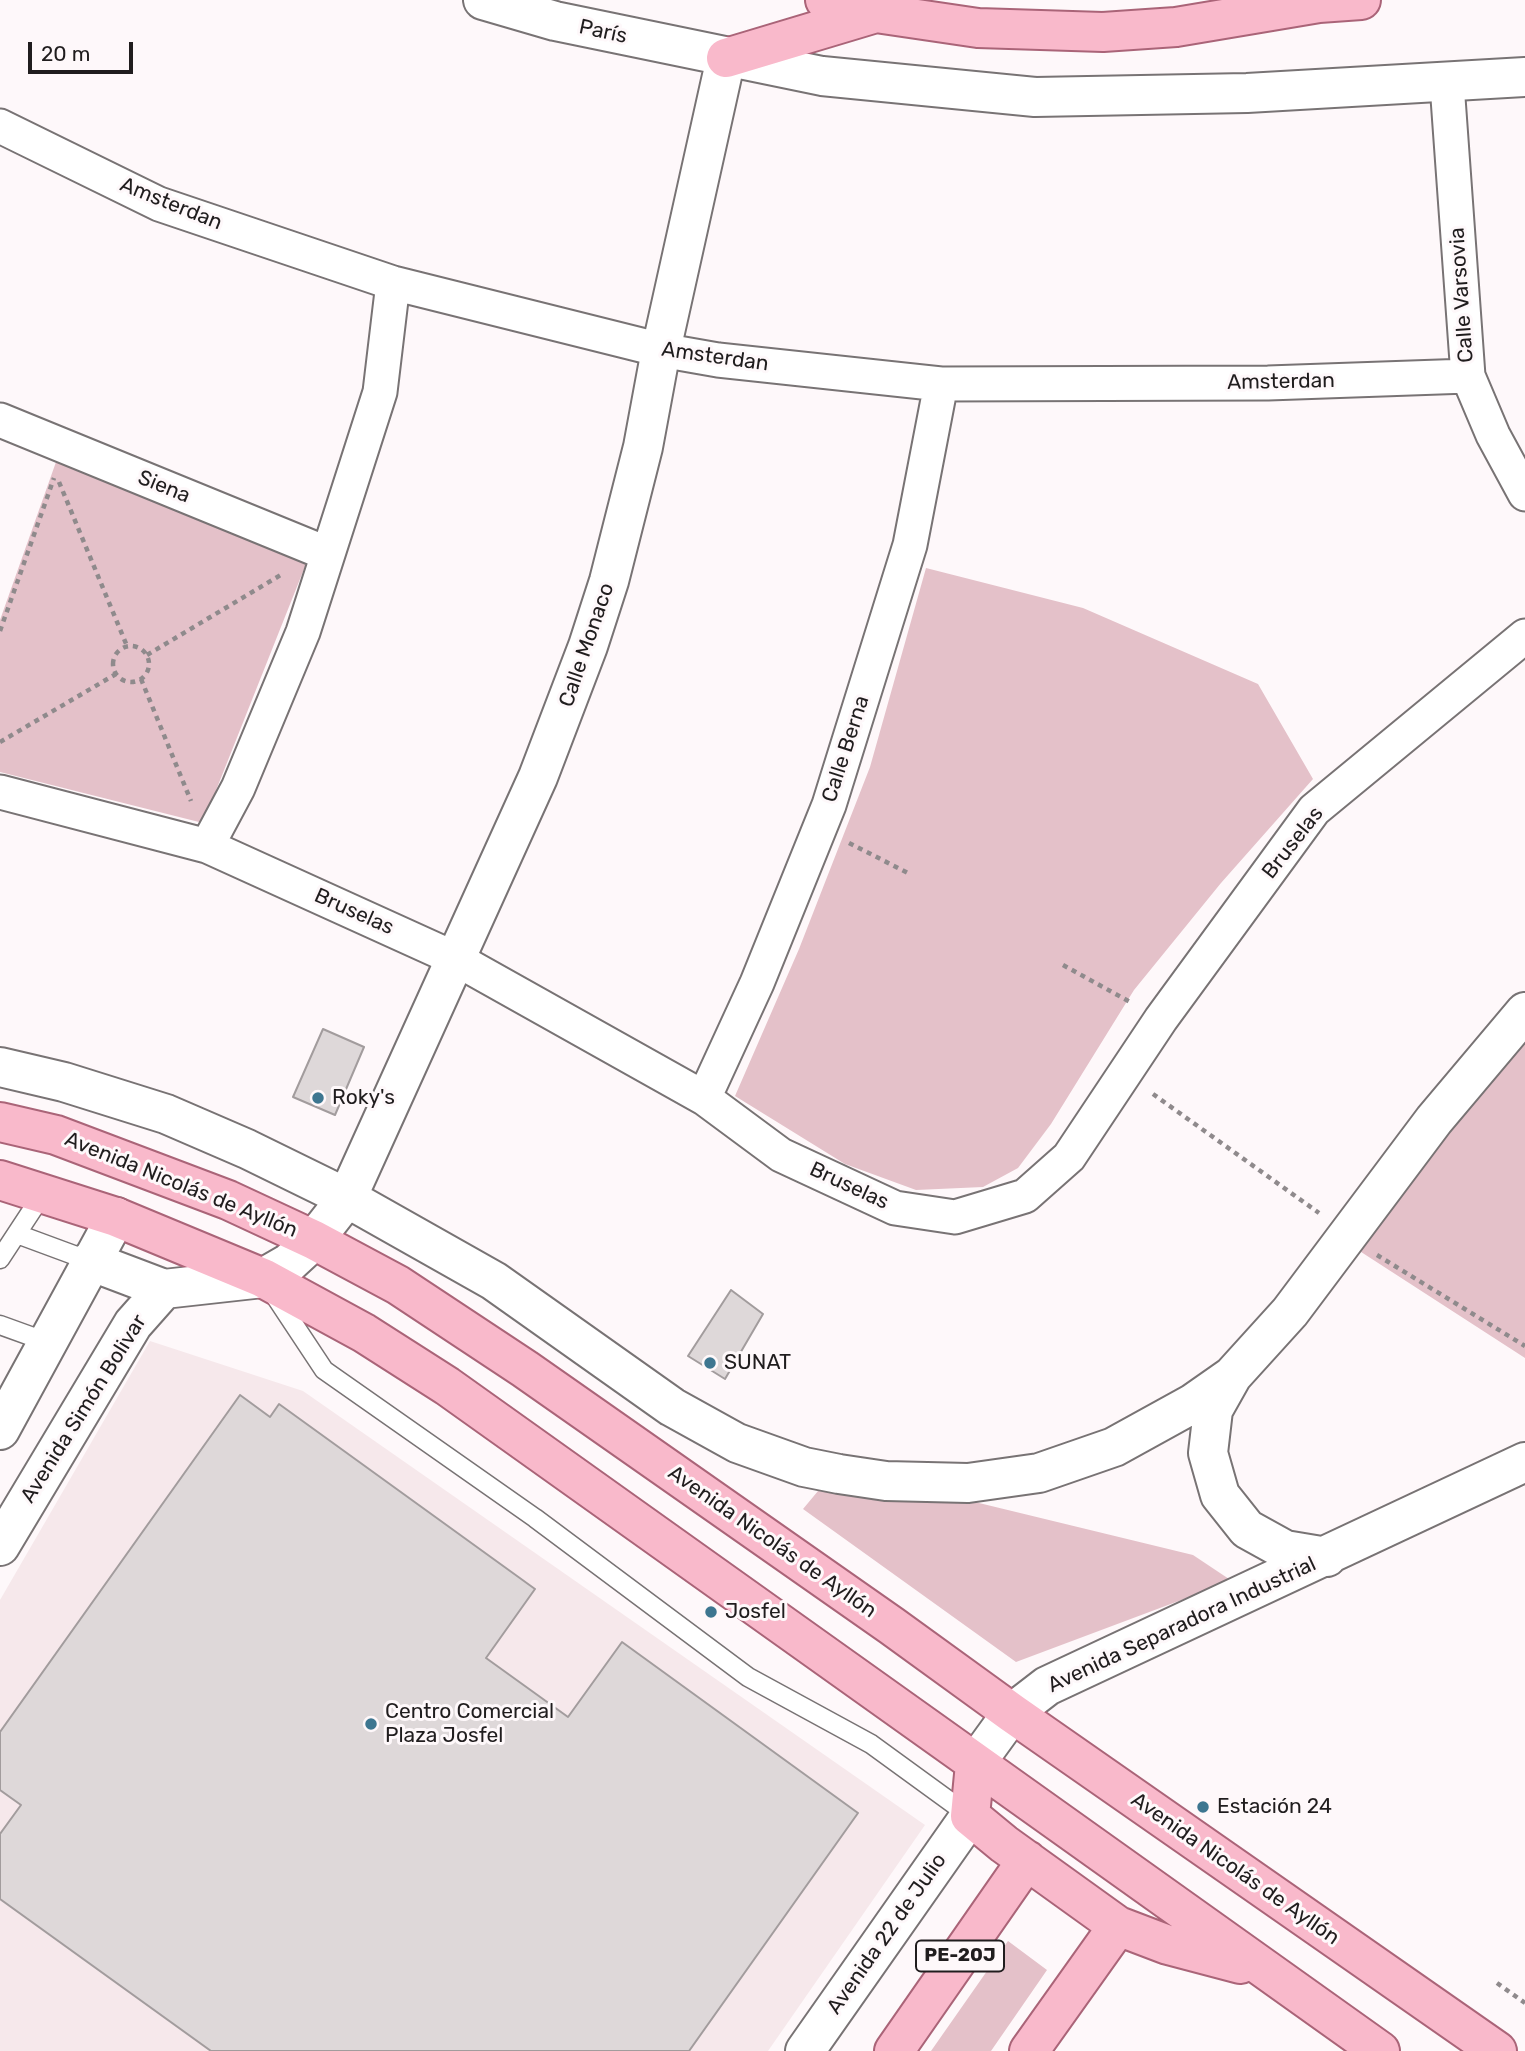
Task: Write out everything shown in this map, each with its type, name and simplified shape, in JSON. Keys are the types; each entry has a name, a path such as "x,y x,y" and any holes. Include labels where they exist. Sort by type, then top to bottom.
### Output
{"main road":[{"path":"825,0 876,13 978,28 1103,32 1176,27 1320,3 1361,0"},
{"path":"726,58 876,13"},
{"name":"Avenida Nicolás de Ayllón","path":"0,1122 56,1135 228,1200 314,1240 398,1285 525,1369 1497,2051"},
{"path":"0,1180 116,1217 263,1278 364,1333 447,1386 1380,2051"},
{"path":"975,1764 970,1816 1118,1926 1168,1945 1219,1957 1270,1974"},
{"name":"PE-20J","path":"894,2051 1027,1860"},
{"path":"1029,2051 1118,1926"}],"street":[{"name":"París","path":"483,0 555,21 822,76 1035,97 1247,93 1525,77"},
{"name":"Calle Monaco","path":"263,1278 289,1263 314,1240 346,1198 538,777 587,646 630,500 726,58"},
{"name":"Calle Varsovia","path":"1447,83 1468,376 1493,435 1525,494"},
{"name":"Amsterdan","path":"0,126 159,204 393,283 661,350 718,360 941,384 1268,383 1468,376"},
{"path":"207,846 238,788 303,632 380,393 393,283"},
{"name":"Calle Berna","path":"704,1098 757,983 820,828 910,545 941,384"},
{"name":"Siena","path":"0,420 328,554"},
{"name":"Bruselas","path":"0,792 207,846 456,959 704,1098 781,1154 895,1208 955,1217 1025,1196 1069,1157 1161,1018 1314,810 1525,636"},
{"path":"0,1067 64,1082 166,1114 247,1149 346,1198 494,1281 672,1407 737,1443 804,1467 886,1481 933,1484 1002,1480 1063,1466 1114,1447 1192,1404 1231,1376 1290,1312 1434,1120 1525,1012"},
{"path":"0,1430 116,1217"},
{"path":"90,1261 164,1289 263,1278"},
{"name":"Avenida Simón Bolivar","path":"0,1546 133,1324 164,1289"},
{"path":"1231,1376 1213,1410 1208,1453 1220,1495 1247,1529 1285,1550 1327,1557"},
{"name":"Avenida Separadora Industrial","path":"975,1764 1012,1713 1047,1686 1097,1660 1327,1557 1525,1462"},
{"name":"Avenida 22 de Julio","path":"805,2051 970,1816"}],"lane":[{"path":"0,1259 44,1192"},
{"path":"17,1234 90,1261"},
{"path":"263,1278 324,1370 536,1518 748,1677 871,1744 970,1816"},
{"path":"0,1325 47,1342"}],"path":[{"path":"0,631 56,472 127,646"},
{"path":"147,655 286,573"},
{"path":"127,646 141,648 147,655 149,669 141,679 125,681 113,668 114,655 127,646"},
{"path":"0,742 116,674"},
{"path":"141,679 192,804"},
{"path":"820,828 910,874"},
{"path":"1063,965 1161,1018"},
{"path":"1497,1983 1525,2003"}],"shaded area":[{"path":"56,462 306,564 203,823 0,772 0,620"},
{"path":"926,568 1083,608 1258,684 1313,779 1221,883 1134,990 1051,1124 1018,1168 983,1187 916,1190 845,1164 735,1096 799,949 870,767"},
{"path":"1525,1043 1525,1358 1358,1250 1468,1107"},
{"name":"Centro Comercial Plaza Josfel","path":"150,1341 303,1391 925,1825 768,2051 0,2051 0,1600"},
{"path":"818,1491 979,1503 1193,1555 1232,1581 1016,1662 803,1509"},
{"path":"1008,1941 1047,1970 991,2051 931,2051"}],"building":[{"path":"323,1029 364,1047 335,1115 293,1097"},
{"path":"731,1290 763,1314 725,1379 688,1356"},
{"name":"Centro Comercial Plaza Josfel","path":"240,1395 270,1417 279,1404 535,1589 486,1658 568,1717 622,1642 858,1813 689,2051 211,2051 0,1899 0,1834 21,1805 0,1790 0,1732"}],"place":[{"name":"Roky's","path":"318,1098"},
{"name":"SUNAT","path":"710,1363"},
{"name":"Josfel","path":"711,1612"},
{"name":"Centro Comercial Plaza Josfel","path":"371,1724"},
{"name":"Estación 24","path":"1203,1807"}]}
